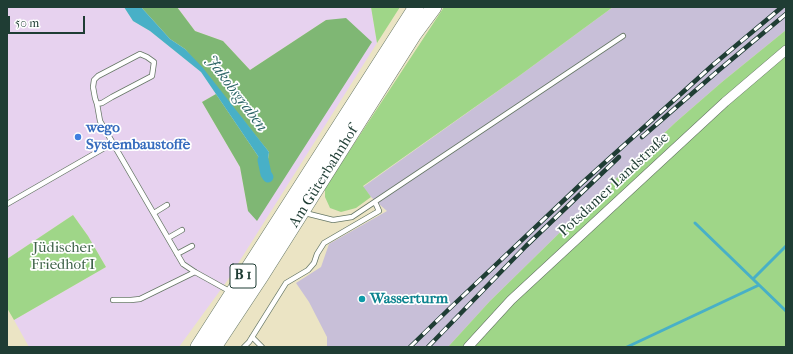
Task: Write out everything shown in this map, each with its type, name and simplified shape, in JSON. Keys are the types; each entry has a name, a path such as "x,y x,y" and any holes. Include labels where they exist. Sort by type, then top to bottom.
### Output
{"main road":[{"name":"Am Güterbahnhof","path":"214,347 261,276 295,209 416,7"},
{"name":"Am Güterbahnhof","path":"198,347 233,293 295,209 434,7"}],"street":[{"name":"Potsdamer Landstraße","path":"468,347 511,300 725,102 786,50"}],"lane":[{"path":"295,209 333,220 352,217 623,36"},
{"path":"97,104 102,103 152,76 154,62 147,56 140,54 98,76 94,80 93,87 100,121 183,264 233,293"},
{"path":"7,204 114,143"},
{"path":"244,347 286,283 308,270 314,263 317,254 324,243 379,211 375,202"},
{"path":"154,213 167,205"},
{"path":"168,238 182,230"},
{"path":"177,254 192,246"},
{"path":"114,300 140,299 195,272"},
{"path":"252,336 262,347"}],"shaded area":[{"path":"7,7 124,7 133,21 150,31 201,72 216,94 202,102 240,167 248,211 326,20 250,70 223,41 195,31 177,7 371,7 377,43 227,281 179,347 29,347 14,320 106,267 88,236 73,215 7,259"},
{"path":"613,7 786,7 786,30 676,122 588,205 490,301 448,347 327,347 327,337 309,302 296,283 321,267 329,244 387,211 371,197 363,187"}],"green space":[{"path":"141,7 177,7 195,31 223,41 250,70 326,20 346,18 372,42 257,221 248,211 240,167 202,102 216,94 258,156 266,173 269,152 185,49 170,39"},
{"path":"371,7 400,7 377,43"},
{"path":"444,7 613,7 519,76 363,186 371,197 356,208 341,212 330,208 325,197 325,188"},
{"path":"786,30 786,347 448,347 490,301 588,205 676,122"},
{"name":"Jüdischer Friedhof I","path":"73,215 88,236 106,267 14,320 7,308 7,259"}],"water":[{"path":"124,7 141,7 170,39 185,49 203,68 269,152 266,174 258,156 201,72 150,31 133,21"}],"waterway":[{"name":"Jakobsgraben","path":"263,160 268,177"},
{"path":"695,223 786,311"},
{"path":"753,279 786,246"},
{"path":"627,347 759,285"}],"railway":[{"path":"410,347 581,184 714,64 782,7"},
{"path":"642,137 786,14"},
{"path":"428,347 526,246 619,157"}],"place":[{"name":"wego Systembaustoffe","path":"78,137"},
{"name":"Wasserturm","path":"362,299"}]}
